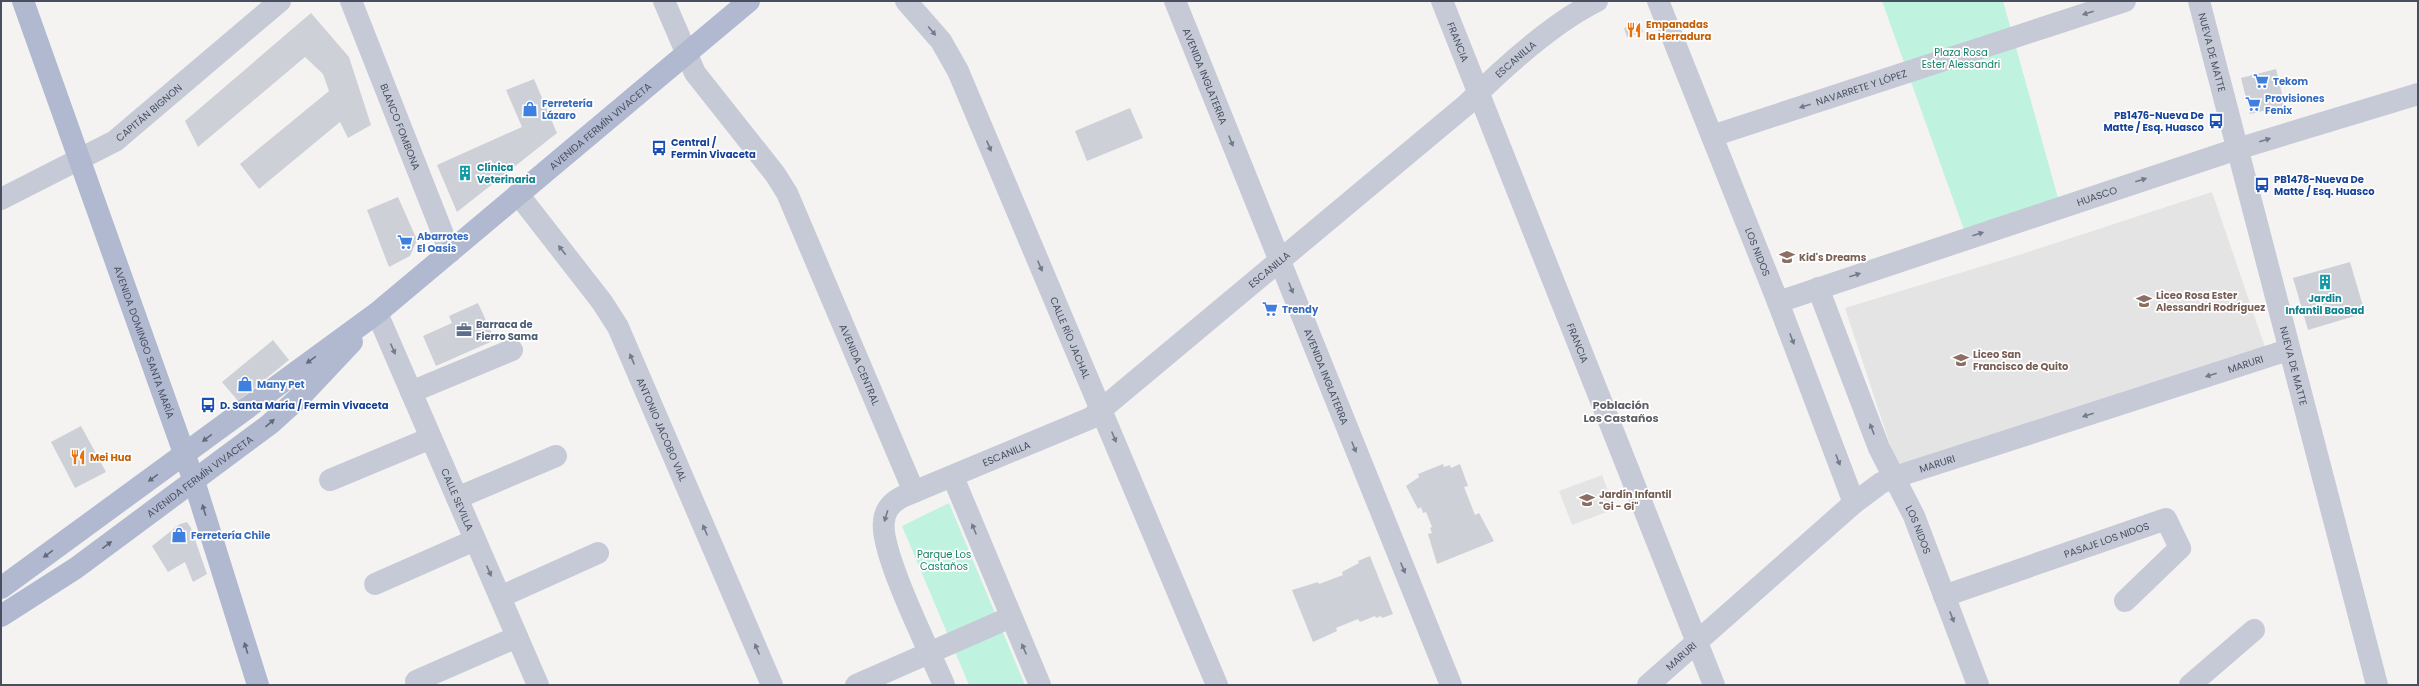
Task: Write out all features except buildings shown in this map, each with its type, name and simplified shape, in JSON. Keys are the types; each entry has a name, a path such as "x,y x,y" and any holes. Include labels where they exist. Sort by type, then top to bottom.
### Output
{"main road":[{"name":"AVENIDA DOMINGO SANTA MARÍA","path":"24,1 194,481 258,685"},
{"name":"AVENIDA FERMÍN VIVACETA","path":"1,588 378,313 749,1"},
{"name":"AVENIDA FERMÍN VIVACETA","path":"1,616 76,568 270,424 304,394 378,313"}],"street":[{"name":"CAPITÁN BIGNON","path":"1,199 115,141 280,1"},
{"name":"BLANCO FOMBONA","path":"351,1 450,252"},
{"name":"AVENIDA CENTRAL","path":"664,1 685,55 695,73 775,174 787,193 914,492"},
{"name":"CALLE RÍO JACHAL","path":"906,1 941,42 958,71 1217,685"},
{"name":"AVENIDA INGLATERRA","path":"1175,1 1451,685"},
{"name":"FRANCIA","path":"1442,1 1714,685"},
{"name":"ESCANILLA","path":"914,492 1081,424 1102,410 1280,262 1478,93 1495,76 1560,24 1596,1"},
{"name":"LOS NIDOS","path":"1658,1 1778,302 1854,503"},
{"name":"NAVARRETE Y LÓPEZ","path":"1712,136 2125,1"},
{"name":"NUEVA DE MATTE","path":"2199,1 2288,350 2377,685"},
{"name":"HUASCO","path":"1778,302 2237,149 2418,94"},
{"name":"ANTONIO JACOBO VIAL","path":"518,194 602,302 618,327 772,685"},
{"name":"LOS NIDOS","path":"1818,288 1879,448 1914,516 1978,685"},
{"name":"CALLE SEVILLA","path":"378,313 538,685"},
{"path":"411,392 512,350"},
{"name":"MARURI","path":"1648,685 1697,644 1854,503 1881,483 1895,477 2288,350"},
{"path":"330,480 431,438"},
{"path":"457,498 556,456"},
{"path":"953,477 1040,685"},
{"path":"914,492 900,498 888,508 884,521 884,538 944,685"},
{"name":"PASAJE LOS NIDOS","path":"1944,596 2166,519 2180,548 2125,601"},
{"path":"375,584 475,540"},
{"path":"500,597 598,553"},
{"path":"856,685 1011,617"},
{"path":"2193,684 2254,630"},
{"path":"416,681 517,637"}],"shaded area":[{"path":"2212,192 2265,347 1899,472 1845,308 2022,254"},
{"name":"Jardín Infantil \"Gi - Gi\"","path":"1602,475 1615,509 1572,525 1559,491"}],"green space":[{"name":"Plaza Rosa Ester Alessandri","path":"1882,1 2003,1 2060,205 1967,238"},
{"name":"Parque Los Castaños","path":"949,503 1025,685 969,685 902,526"}],"place":[{"name":"Empanadas la Herradura","path":"1634,30"},
{"name":"Tekom","path":"2261,81"},
{"name":"Provisiones Fenix","path":"2253,104"},
{"name":"Ferretería Lázaro","path":"530,109"},
{"name":"PB1476-Nueva De Matte / Esq. Huasco","path":"2216,121"},
{"name":"Central / Fermin Vivaceta","path":"659,148"},
{"name":"Clínica Veterinaria","path":"465,173"},
{"name":"PB1478-Nueva De Matte / Esq. Huasco","path":"2262,185"},
{"name":"Abarrotes El Oasis","path":"405,242"},
{"name":"Kid's Dreams","path":"1787,257"},
{"name":"Jardin Infantil BaoBad","path":"2325,282"},
{"name":"Liceo Rosa Ester Alessandri Rodríguez","path":"2144,301"},
{"name":"Trendy","path":"1270,309"},
{"name":"Barraca de Fierro Sama","path":"464,330"},
{"name":"Liceo San Francisco de Quito","path":"1961,360"},
{"name":"Many Pet","path":"245,384"},
{"name":"D. Santa María / Fermin Vivaceta","path":"208,405"},
{"name":"Mei Hua","path":"78,457"},
{"name":"Jardín Infantil \"Gi - Gi\"","path":"1587,500"},
{"name":"Ferretería Chile","path":"179,535"}],"district":[{"name":"Población Los Castaños","path":"1621,411"}]}
